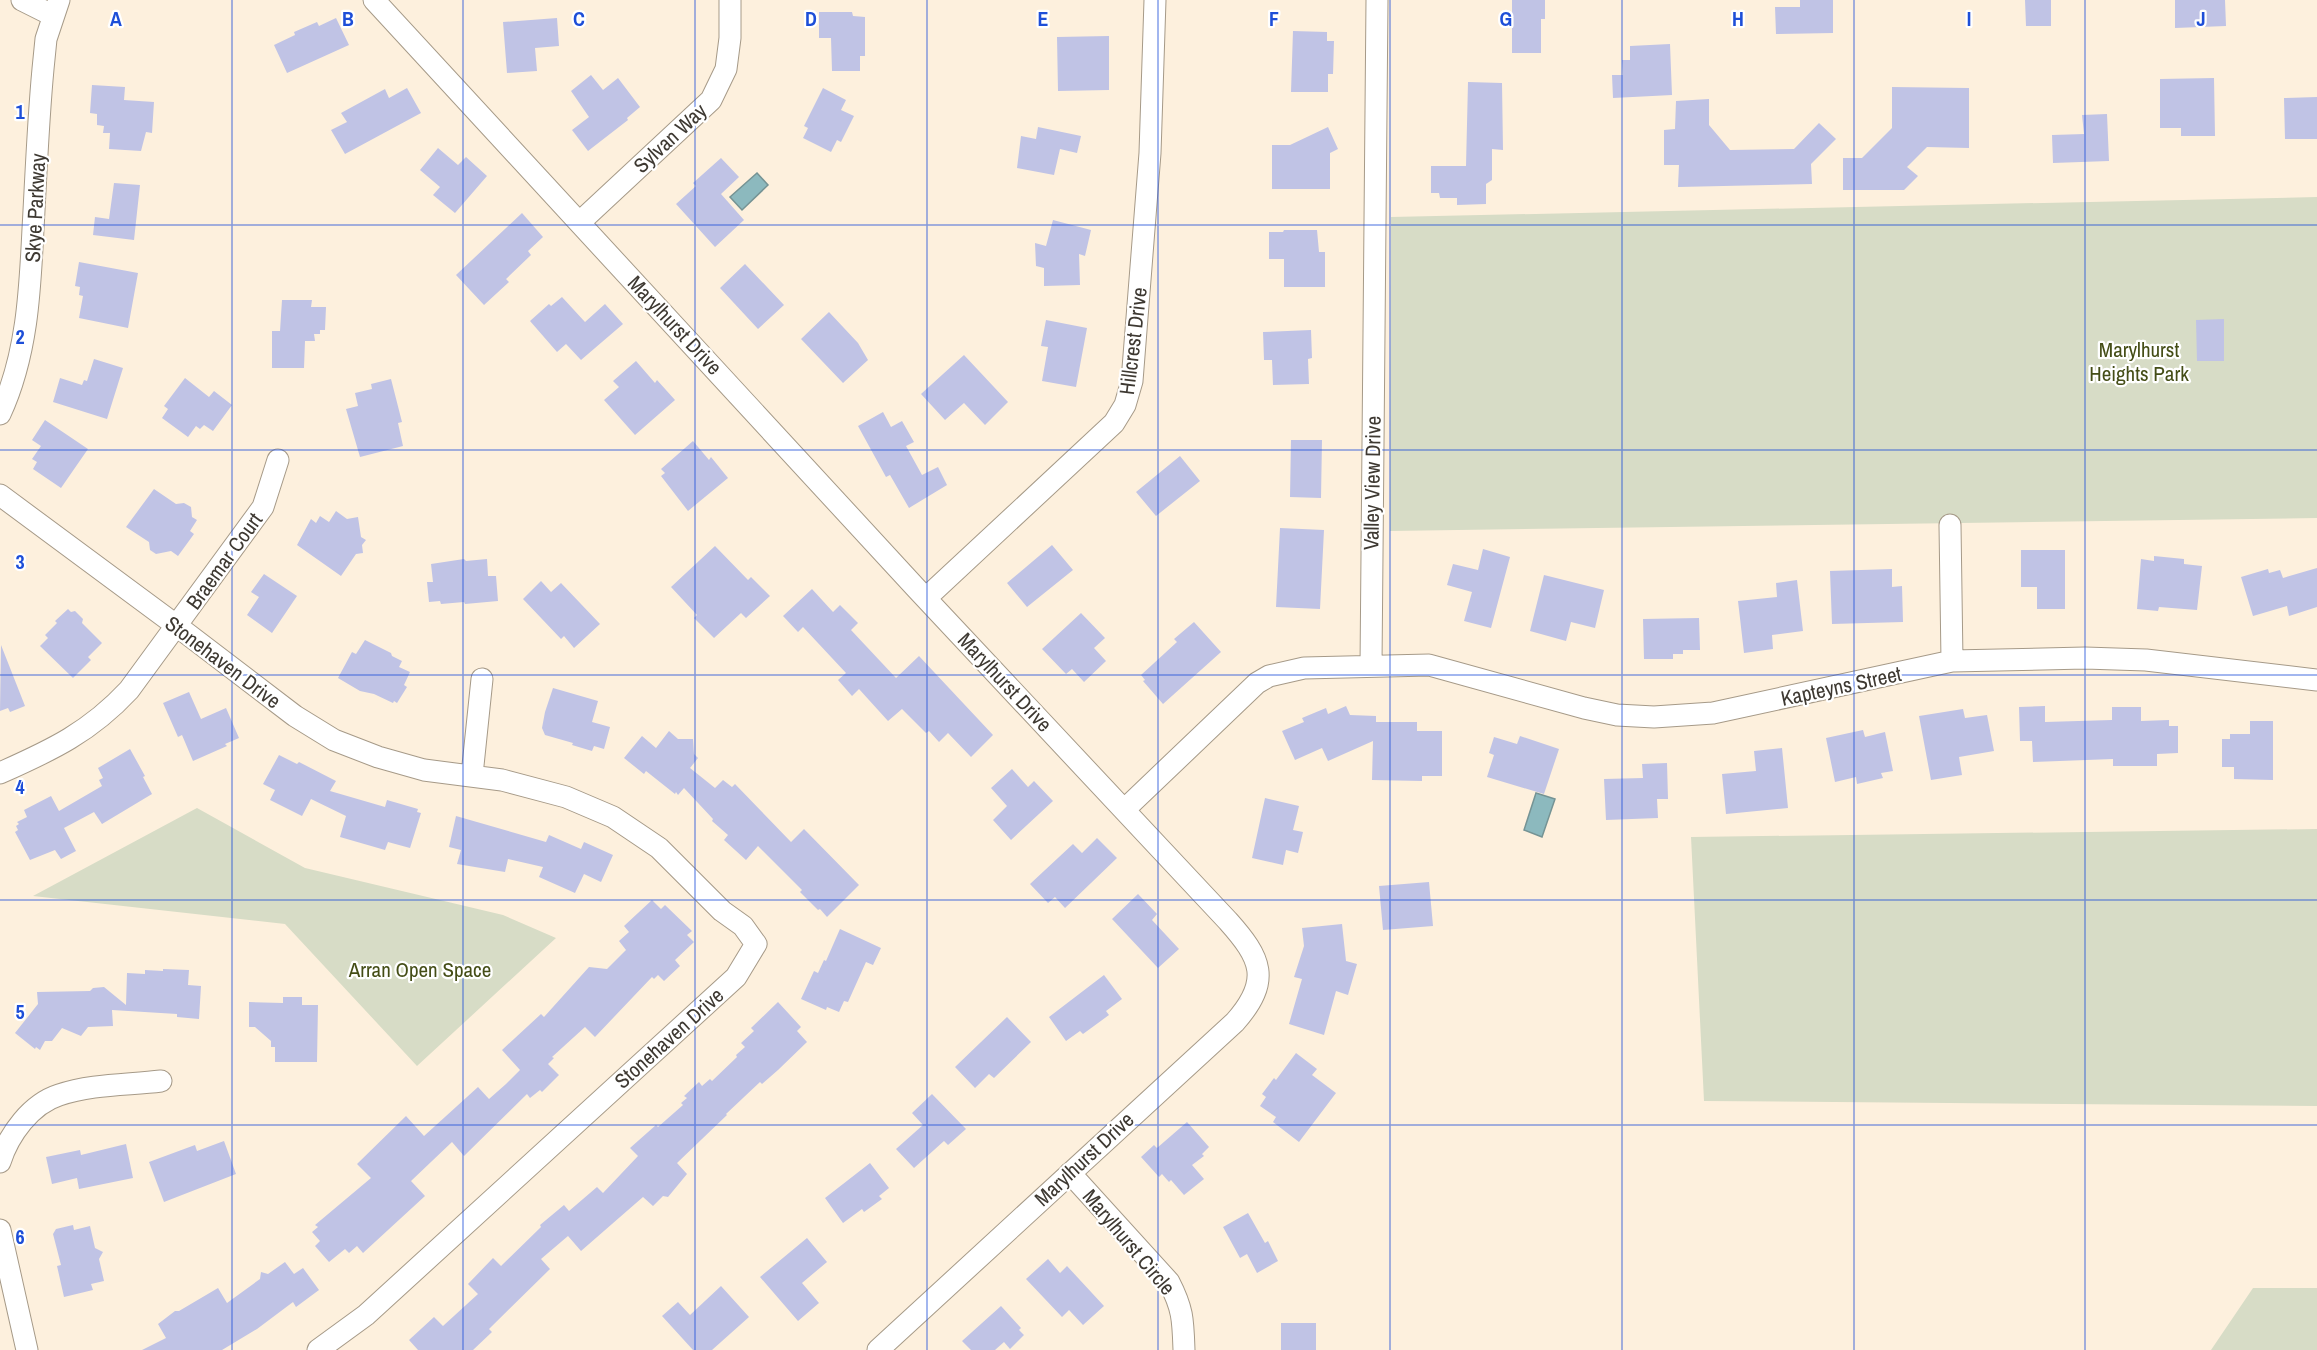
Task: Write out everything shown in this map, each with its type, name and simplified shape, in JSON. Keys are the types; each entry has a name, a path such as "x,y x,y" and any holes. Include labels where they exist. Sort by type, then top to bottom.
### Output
{"street":[{"path":"22,0 55,7"},
{"name":"Marylhurst Drive","path":"374,0 1248,943 1256,958 1258,978 1253,996 1234,1022 878,1350"},
{"name":"Sylvan Way","path":"580,222 711,100 726,69 730,0"},
{"name":"Hillcrest Drive","path":"926,598 1114,423 1125,405 1132,381 1150,153 1155,0"},
{"name":"Valley View Drive","path":"1371,666 1377,0"},
{"name":"Skye Parkway","path":"0,414 22,352 26,323 42,77 46,39 55,7"},
{"name":"Braemar Court","path":"0,773 58,746 96,721 129,690 263,507 278,460"},
{"name":"Stonehaven Drive","path":"0,495 294,716 334,740 378,757 424,770 472,775 566,797 613,817 660,848 722,911 743,926 756,944 736,977 366,1315 318,1350"},
{"path":"1950,525 1952,661"},
{"name":"Kapteyns Street","path":"1371,666 1429,666 1584,708 1617,715 1654,717 1713,713 1952,661 2085,658 2146,660 2317,680"},
{"path":"1124,810 1257,682 1269,676 1304,668 1371,666"},
{"path":"472,775 482,679"},
{"path":"0,1162 4,1148 15,1128 57,1095 78,1090 161,1082"},
{"name":"Marylhurst Circle","path":"1070,1173 1169,1282 1183,1316 1184,1350"},
{"path":"0,1230 27,1350"}],"green space":[{"name":"Marylhurst Heights Park","path":"2317,197 2317,518 1390,531 1391,217"},
{"name":"Arran Open Space","path":"197,808 305,868 503,915 556,938 417,1066 285,924 33,896"},
{"path":"2317,829 2317,1106 1704,1101 1691,837"},
{"path":"2253,1288 2317,1288 2317,1350 2211,1350"}],"water":[{"path":"757,173 768,185 742,210 730,197"},
{"path":"1536,793 1555,799 1542,837 1524,830"}],"building":[{"path":"1512,0 1545,0 1545,19 1541,19 1541,53 1512,53"},
{"path":"1800,0 1833,0 1833,33 1776,34 1775,7 1800,7"},
{"path":"2025,0 2051,0 2051,26 2026,26"},
{"path":"2175,0 2225,0 2226,26 2175,28"},
{"path":"819,12 852,12 853,16 865,17 865,56 860,56 860,71 832,71 831,38 819,38"},
{"path":"336,18 349,45 287,73 274,45 295,35 294,32 317,22 319,26"},
{"path":"557,18 559,46 535,48 537,71 507,73 503,22"},
{"path":"1293,31 1327,32 1327,41 1334,41 1333,74 1328,74 1328,92 1291,92"},
{"path":"1109,36 1109,90 1058,91 1057,37"},
{"path":"1670,44 1672,95 1613,98 1612,75 1623,75 1622,60 1630,60 1630,46"},
{"path":"591,75 603,90 618,78 640,107 627,118 628,120 588,151 572,130 589,117 571,91"},
{"path":"2214,78 2215,136 2181,136 2181,128 2160,128 2160,79"},
{"path":"1468,82 1502,83 1503,150 1492,149 1492,180 1486,184 1486,204 1457,205 1457,198 1440,198 1439,193 1431,193 1431,166 1466,166"},
{"path":"92,85 125,87 124,100 154,102 152,133 146,132 141,151 109,149 110,133 103,133 104,126 97,125 97,114 90,113"},
{"path":"1892,87 1969,88 1969,148 1927,147 1907,167 1918,176 1904,190 1843,190 1843,158 1862,158 1892,128"},
{"path":"407,88 421,113 345,154 331,130 347,122 341,113 385,89 389,98"},
{"path":"823,88 846,100 841,110 854,116 841,142 837,140 831,152 803,138 808,128 804,126"},
{"path":"2317,97 2317,139 2285,139 2284,98"},
{"path":"1709,99 1709,125 1730,150 1794,149 1819,123 1836,139 1811,164 1812,184 1678,187 1679,165 1664,165 1664,130 1675,129 1676,101"},
{"path":"2107,114 2109,161 2053,163 2052,135 2084,134 2082,115"},
{"path":"1038,127 1081,136 1077,153 1060,149 1054,175 1017,168 1021,136 1036,139"},
{"path":"1328,127 1338,149 1330,153 1330,189 1272,189 1272,145 1290,145"},
{"path":"438,148 458,165 466,157 487,176 455,213 433,195 440,187 420,170"},
{"path":"721,158 739,177 721,194 744,220 715,247 676,204 696,186 693,183"},
{"path":"114,183 140,185 134,240 93,235 95,217 109,219"},
{"path":"522,213 543,237 528,251 531,255 506,279 509,282 484,305 456,275"},
{"path":"1053,220 1091,230 1085,256 1079,254 1080,285 1044,286 1044,268 1036,266 1035,243 1046,246"},
{"path":"1284,230 1317,230 1319,252 1325,252 1325,287 1284,287 1284,259 1269,259 1269,232 1283,232"},
{"path":"79,262 138,273 128,328 79,318 83,296 79,295 80,287 75,286"},
{"path":"745,264 784,305 758,329 720,288"},
{"path":"562,297 585,322 605,304 623,324 581,360 566,344 557,352 530,321 549,304 551,306"},
{"path":"282,300 312,300 311,307 326,307 325,330 320,330 320,334 314,334 315,341 305,341 304,368 272,368 272,331 280,331"},
{"path":"829,312 858,343 868,360 843,383 801,339"},
{"path":"2224,319 2224,361 2197,361 2196,320"},
{"path":"1046,320 1087,328 1076,387 1042,381 1048,347 1041,346"},
{"path":"1311,330 1312,358 1308,359 1309,384 1273,385 1272,360 1264,360 1263,332"},
{"path":"964,355 1008,402 985,425 964,403 945,420 921,394"},
{"path":"94,359 123,368 107,419 53,402 60,378 82,385 84,380 87,381"},
{"path":"636,361 655,383 657,380 675,400 635,435 604,400 619,387 613,381"},
{"path":"185,378 209,397 214,391 232,405 213,431 204,425 200,429 196,426 188,437 162,418 168,409 164,406"},
{"path":"391,379 402,422 398,423 403,446 360,457 346,409 358,406 355,393 372,389 371,384"},
{"path":"883,412 891,427 902,421 914,442 906,446 922,475 938,467 947,485 909,508 890,475 886,477 858,426"},
{"path":"45,420 88,449 61,488 33,469 37,462 32,459 41,446 32,440"},
{"path":"1291,440 1322,440 1321,498 1290,497"},
{"path":"693,441 709,460 711,457 728,478 688,511 661,476 665,473 661,469"},
{"path":"1180,456 1200,481 1156,516 1136,492"},
{"path":"154,489 176,504 184,503 191,507 192,517 197,520 190,531 194,534 178,556 171,551 156,554 150,550 149,542 126,527"},
{"path":"336,511 347,519 358,517 361,537 366,540 362,545 363,553 356,554 341,576 297,545 311,519 316,523 320,516 329,522"},
{"path":"1280,528 1324,530 1320,609 1276,607"},
{"path":"1052,545 1073,570 1027,607 1007,583"},
{"path":"715,546 748,580 751,577 770,596 746,618 741,613 714,638 694,618 697,615 671,587"},
{"path":"1483,549 1510,557 1491,628 1464,621 1472,592 1447,585 1453,564 1478,570"},
{"path":"2021,550 2065,550 2065,609 2037,609 2037,587 2021,587"},
{"path":"2154,556 2184,559 2184,564 2202,566 2197,610 2159,607 2158,611 2137,609 2141,559 2154,561"},
{"path":"464,559 466,561 487,559 488,576 496,576 498,601 465,604 464,602 441,604 440,601 429,602 427,582 433,582 431,564"},
{"path":"2317,568 2317,607 2289,616 2287,606 2253,616 2241,577 2268,569 2269,573 2280,570 2283,578"},
{"path":"1892,569 1892,587 1902,586 1903,622 1832,624 1830,571"},
{"path":"264,574 297,596 272,633 247,615 259,597 251,592"},
{"path":"1544,575 1604,590 1595,628 1571,622 1566,641 1530,631"},
{"path":"1797,580 1803,631 1772,635 1773,649 1744,653 1738,601 1777,597 1776,583"},
{"path":"541,581 551,592 561,583 600,624 574,648 564,636 561,639 523,599"},
{"path":"812,589 833,612 840,605 858,623 851,630 896,678 919,656 993,735 971,757 948,733 939,742 929,731 926,733 902,709 888,721 859,689 852,696 838,680 846,673 803,627 798,632 783,616"},
{"path":"68,609 71,612 75,611 83,619 82,623 102,643 88,657 91,660 73,678 40,646 48,638 45,635 57,623 55,621"},
{"path":"1081,613 1105,638 1094,648 1106,661 1084,682 1072,669 1066,674 1042,649"},
{"path":"1699,618 1700,650 1683,650 1683,654 1673,654 1673,659 1644,659 1643,619"},
{"path":"1194,622 1221,652 1163,704 1143,681 1145,680 1141,675 1177,642 1174,639"},
{"path":"365,640 391,653 392,656 402,661 399,667 410,672 404,685 407,687 397,703 360,691 338,678 352,652 356,654"},
{"path":"1,645 25,706 10,712 8,708 0,711"},
{"path":"553,688 598,701 592,722 610,727 604,749 594,746 592,751 545,735 542,728"},
{"path":"189,692 201,719 226,708 239,738 193,761 182,735 178,737 163,703"},
{"path":"1346,706 1350,715 1376,716 1376,722 1417,722 1417,731 1442,731 1442,776 1422,776 1422,781 1372,780 1373,741 1328,761 1322,748 1295,760 1282,731 1304,722 1302,718 1326,708 1328,714"},
{"path":"2045,706 2045,722 2112,720 2112,707 2141,707 2141,721 2169,720 2169,726 2178,726 2178,753 2157,754 2157,766 2113,766 2113,759 2033,762 2032,741 2020,741 2019,707"},
{"path":"1963,709 1965,718 1987,715 1994,751 1959,757 1962,775 1931,780 1919,716"},
{"path":"2250,721 2273,721 2273,780 2234,779 2234,767 2222,767 2222,739 2230,739 2230,734 2250,734"},
{"path":"1863,730 1865,737 1885,732 1893,771 1881,773 1883,778 1857,784 1856,777 1835,782 1826,738"},
{"path":"669,731 678,739 693,739 694,754 698,758 690,768 715,788 723,780 732,787 735,784 791,842 804,829 859,885 827,917 800,892 802,890 758,846 746,860 724,840 728,835 712,821 713,819 684,788 678,795 676,792 675,794 646,771 644,774 624,758 642,736 656,748"},
{"path":"1520,736 1559,749 1544,794 1487,777 1494,755 1489,753 1494,737 1517,744"},
{"path":"1782,748 1788,808 1726,814 1722,774 1756,771 1754,751"},
{"path":"130,749 152,794 102,824 94,812 64,828 76,851 61,859 55,850 30,860 15,832 18,830 17,822 27,817 24,810 51,796 59,811 102,786 99,780 103,778 98,768"},
{"path":"279,755 297,764 299,762 336,781 330,791 385,807 387,800 418,809 417,812 421,813 410,848 388,842 385,850 340,837 346,816 311,799 302,816 270,800 275,790 263,784"},
{"path":"1667,763 1668,799 1657,799 1658,818 1606,820 1604,779 1643,778 1642,764"},
{"path":"1012,769 1028,787 1034,781 1053,801 1011,840 993,820 1007,806 991,788"},
{"path":"1265,798 1299,806 1293,830 1303,832 1298,853 1286,850 1283,865 1252,858"},
{"path":"456,816 546,842 549,835 581,849 584,842 613,855 601,882 584,874 575,893 539,877 543,867 508,859 505,872 457,864 461,850 449,847"},
{"path":"1097,838 1117,858 1065,908 1055,897 1048,903 1030,884 1073,844 1082,853"},
{"path":"1429,882 1433,926 1383,930 1379,886"},
{"path":"1138,894 1157,914 1152,920 1179,949 1158,968 1112,919"},
{"path":"652,900 661,909 665,905 692,931 687,935 694,942 675,960 680,966 664,981 658,975 654,979 652,977 595,1037 585,1027 552,1057 554,1058 548,1064 559,1075 542,1092 540,1090 530,1098 527,1094 464,1156 452,1142 411,1181 425,1196 363,1253 357,1246 349,1253 345,1249 329,1262 315,1246 320,1241 312,1232 318,1227 315,1225 371,1178 357,1164 406,1116 424,1136 478,1087 489,1099 506,1084 520,1070 502,1050 541,1014 544,1017 589,967 607,969 626,950 619,941 629,932 624,926"},
{"path":"1342,924 1346,961 1357,964 1348,995 1336,991 1324,1035 1289,1024 1302,979 1294,977 1304,946 1302,928"},
{"path":"840,929 881,948 873,965 866,962 848,1002 844,1001 839,1012 827,1007 826,1010 801,999 814,971 818,973 824,960 826,961"},
{"path":"163,969 189,970 188,985 201,986 199,1019 177,1017 177,1014 112,1010 113,1026 88,1027 81,1036 62,1028 52,1041 45,1041 40,1050 36,1047 35,1049 15,1033 38,1004 37,992 90,991 93,988 104,987 126,1005 127,973 145,974 145,970 163,971"},
{"path":"1104,975 1122,999 1106,1011 1109,1015 1083,1034 1080,1031 1066,1041 1049,1017"},
{"path":"283,997 302,997 302,1005 318,1005 317,1062 275,1062 275,1047 271,1047 271,1041 255,1027 249,1027 249,1002 283,1003"},
{"path":"778,1002 801,1027 797,1031 807,1042 762,1084 760,1082 677,1163 687,1174 668,1197 663,1196 653,1206 643,1197 581,1251 568,1236 541,1259 550,1269 489,1329 492,1332 473,1350 418,1350 409,1340 434,1317 443,1326 478,1294 468,1284 493,1258 501,1266 541,1227 540,1225 564,1205 569,1211 597,1187 603,1193 638,1156 630,1148 683,1105 681,1103 687,1098 684,1096 699,1082 702,1086 710,1079 712,1081 737,1057 736,1055 745,1047 741,1043 754,1031 751,1028"},
{"path":"1007,1017 1031,1042 994,1078 989,1074 975,1088 955,1067"},
{"path":"1296,1053 1317,1069 1312,1075 1336,1093 1299,1142 1273,1122 1276,1117 1260,1106 1266,1097 1262,1094 1274,1078 1276,1080"},
{"path":"932,1094 966,1129 948,1145 944,1141 914,1168 896,1149 923,1125 912,1113"},
{"path":"1187,1122 1209,1147 1202,1154 1204,1156 1192,1165 1204,1179 1184,1195 1171,1180 1169,1182 1162,1174 1159,1177 1141,1157 1154,1145 1157,1148"},
{"path":"224,1141 236,1174 164,1202 149,1162 195,1145 197,1151"},
{"path":"126,1144 133,1178 79,1189 77,1178 52,1184 46,1157 80,1150 81,1155"},
{"path":"870,1163 889,1188 879,1196 882,1199 864,1212 862,1209 843,1223 825,1198"},
{"path":"1248,1213 1265,1243 1268,1241 1278,1261 1257,1273 1247,1254 1240,1258 1223,1227"},
{"path":"73,1225 74,1230 90,1226 95,1248 103,1252 99,1259 104,1281 91,1284 93,1290 64,1297 57,1266 61,1265 53,1234 56,1229"},
{"path":"807,1238 827,1262 802,1283 819,1303 798,1321 760,1277"},
{"path":"1048,1259 1060,1273 1067,1266 1104,1306 1083,1325 1069,1310 1062,1317 1026,1279"},
{"path":"285,1262 294,1274 303,1268 319,1290 296,1307 293,1302 257,1329 222,1350 142,1350 166,1338 158,1324 175,1311 179,1311 218,1288 227,1303 260,1279 261,1272 268,1274"},
{"path":"721,1286 749,1317 712,1350 693,1350 662,1316 678,1302 690,1315"},
{"path":"1001,1306 1021,1328 1019,1330 1024,1335 1010,1349 1004,1342 995,1350 971,1350 962,1341"},
{"path":"1281,1323 1316,1323 1316,1350 1281,1350"}]}
